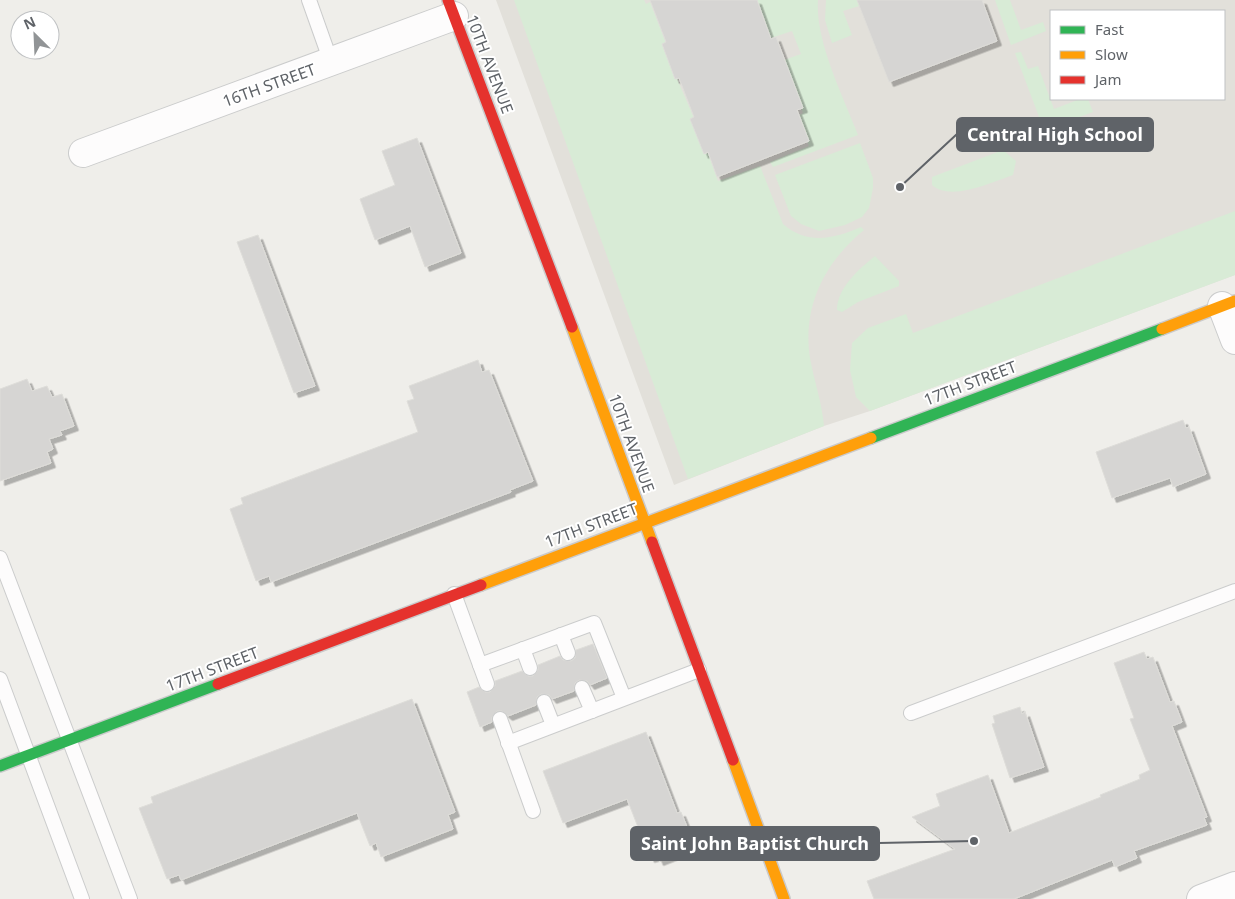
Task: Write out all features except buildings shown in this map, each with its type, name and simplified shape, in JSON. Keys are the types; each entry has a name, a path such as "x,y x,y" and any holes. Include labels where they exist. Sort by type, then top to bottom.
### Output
{"street":[{"name":"16TH STREET","path":"83,153 331,62 451,8"},
{"name":"10TH AVENUE","path":"451,8 645,522 784,899"},
{"name":"17TH STREET","path":"0,766 1229,304"},
{"path":"1229,304 1235,340"},
{"path":"1201,899 1235,886"}],"lane":[{"path":"309,0 331,62"},
{"path":"0,558 71,740 130,899"},
{"path":"911,713 1235,590"},
{"path":"454,594 487,684"},
{"path":"480,665 594,623 624,698"},
{"path":"561,635 568,653"},
{"path":"523,649 530,668"},
{"path":"508,743 699,670"},
{"path":"0,679 82,899"},
{"path":"582,688 592,711"},
{"path":"544,702 553,726"},
{"path":"500,719 533,811"}],"shaded area":[{"path":"496,0 1235,0 1235,275 870,411 824,426 674,485"}],"green space":[{"path":"514,0 644,0 646,4 650,2 666,43 662,44 694,118 704,154 708,153 718,181 760,166 783,224 792,231 802,235 821,238 841,235 861,227 864,230 838,256 819,286 813,303 808,339 824,426 688,479"},
{"path":"757,0 818,0 818,16 825,50 858,135 773,167 770,162 809,146 798,116 803,113 784,60 801,54 792,31 771,38"},
{"path":"826,0 857,0 859,6 843,11 852,35 832,43 825,20"},
{"path":"995,0 1010,0 1021,30 1043,22 1046,31 1011,45"},
{"path":"1021,52 1028,69 1038,66 1054,109 1077,100 1088,100 1093,112 1044,130 1015,53"},
{"path":"860,143 873,178 869,208 862,217 845,225 819,231 801,224 791,216 775,175"},
{"path":"1003,150 1016,161 1013,175 983,186 960,191 940,190 932,185 932,177"},
{"path":"1235,211 1235,275 870,411 856,397 850,370 852,343 868,328 906,314 913,333"},
{"path":"875,256 899,281 899,286 858,302 842,312 837,310 838,302 845,287 856,273"}],"traffic: fast":[{"path":"871,438 1162,329"},
{"path":"0,766 218,684"}],"traffic: slow":[{"path":"1162,329 1235,301"},
{"path":"572,327 652,542"},
{"path":"481,585 871,438"},
{"path":"733,760 784,899"}],"traffic: jam":[{"path":"448,0 572,327"},
{"path":"652,542 733,760"},
{"path":"218,684 481,585"}],"place":[{"name":"Central High School","path":"900,187"},
{"name":"Saint John Baptist Church","path":"974,841"}]}
